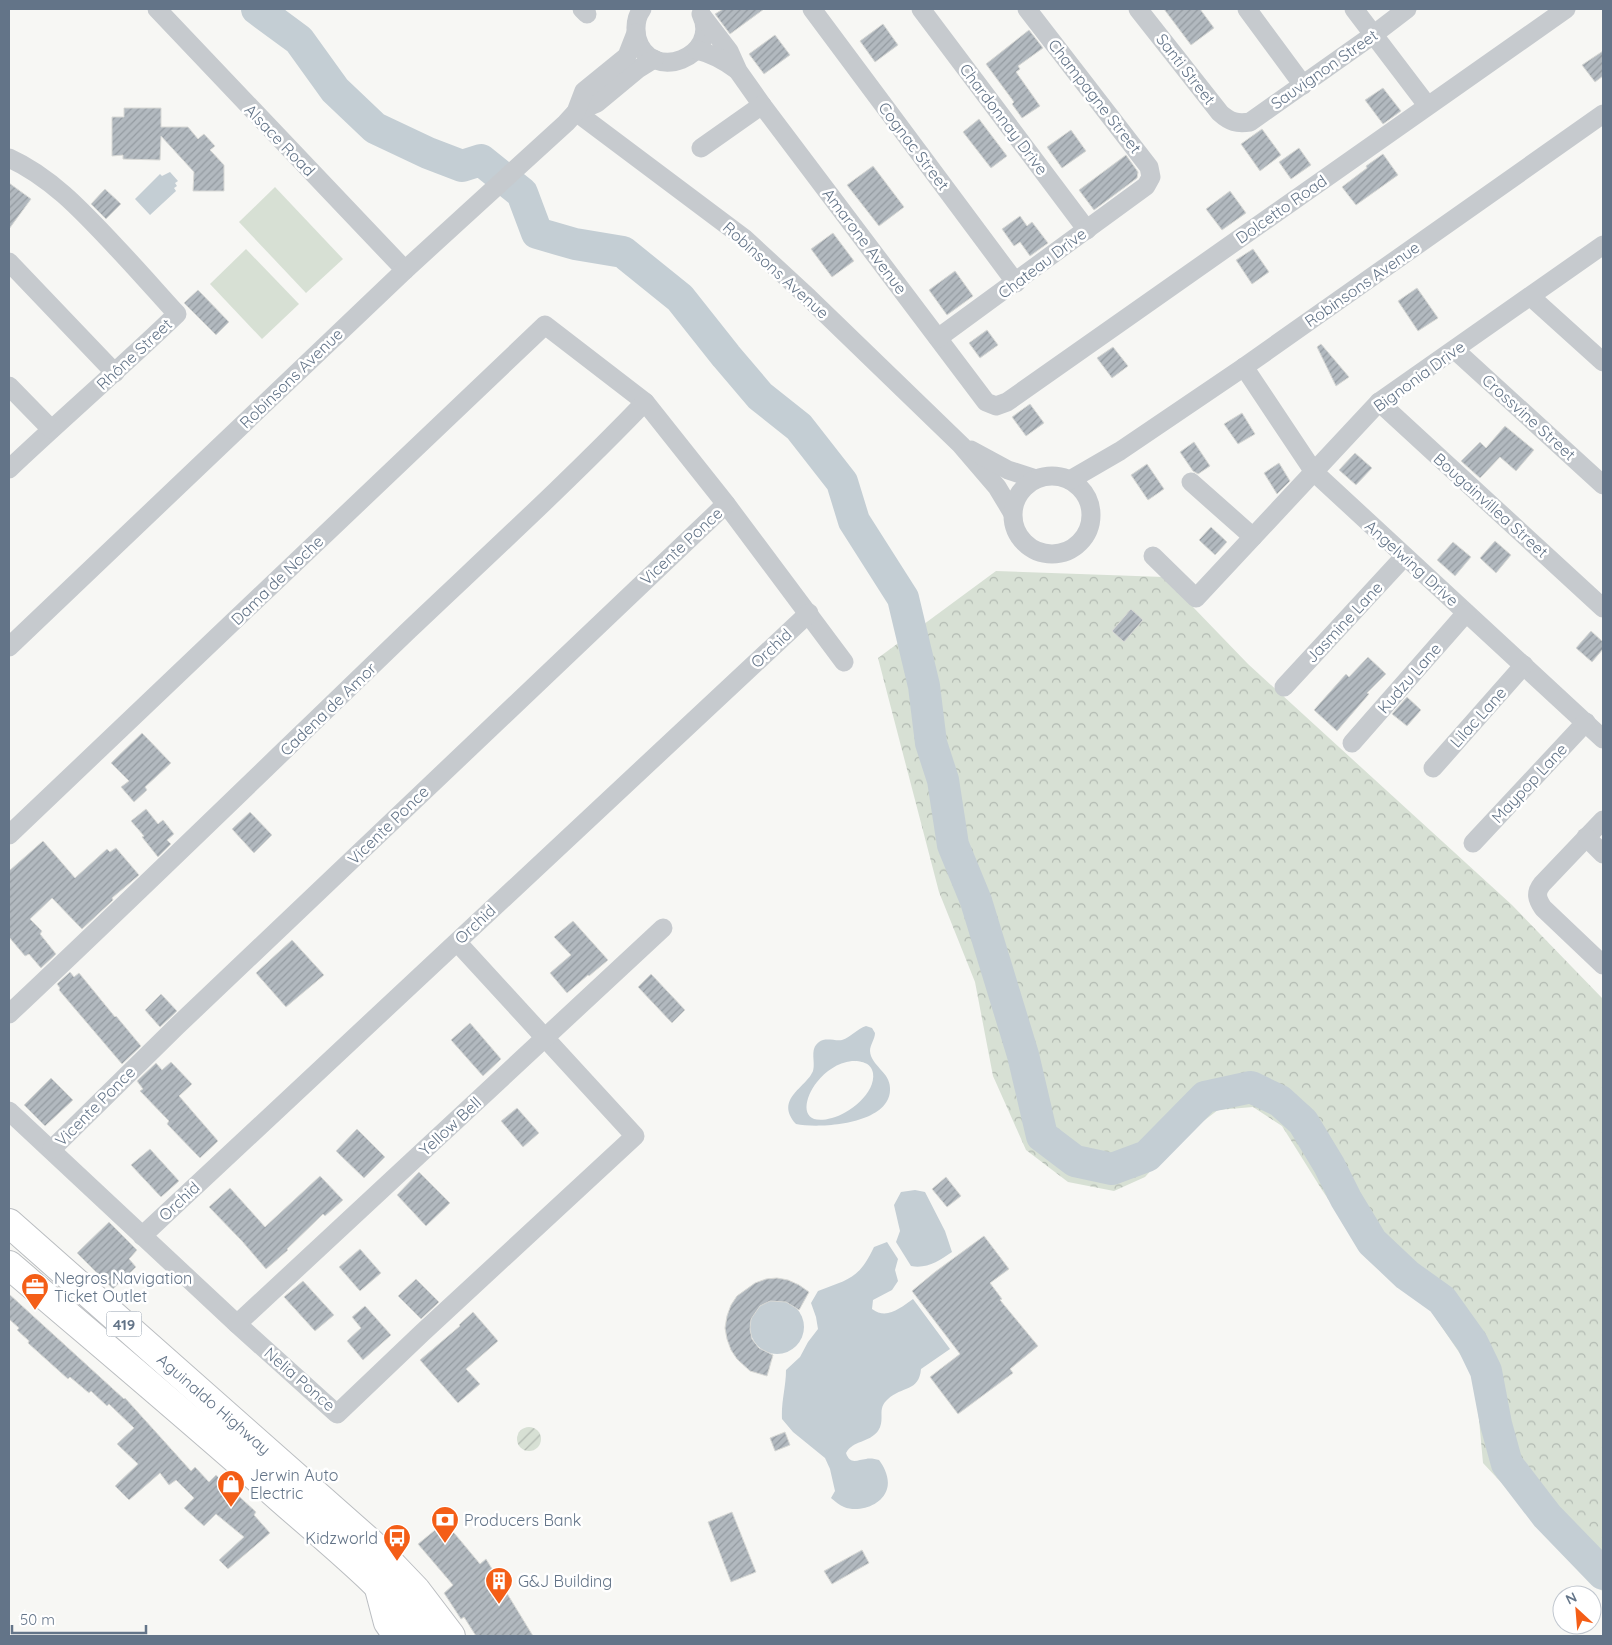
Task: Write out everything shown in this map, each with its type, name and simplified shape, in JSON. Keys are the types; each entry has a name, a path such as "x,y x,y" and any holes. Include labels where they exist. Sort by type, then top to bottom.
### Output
{"highway":[{"name":"Aguinaldo Highway","path":"9,1223 372,1544 416,1590 451,1636"},
{"name":"Aguinaldo Highway","path":"9,1265 222,1446 376,1585 424,1636"}],"main road":[{"path":"376,1585 386,1623 395,1636"}],"street":[{"name":"Alsace Road","path":"157,9 405,270"},
{"name":"Robinsons Avenue","path":"571,118 584,90 627,56 636,33 636,22 642,9"},
{"name":"Cognac Street","path":"812,9 1016,283"},
{"name":"Chardonnay Drive","path":"921,9 1087,230"},
{"name":"Champagne Street","path":"1027,9 1149,167 1151,177 1146,186"},
{"name":"Santi Street","path":"1138,9 1220,113 1228,120 1238,124"},
{"path":"1247,9 1303,84"},
{"path":"1354,9 1427,105"},
{"name":"Sauvignon Street","path":"1238,124 1250,122 1407,9"},
{"name":"Dolcetto Road","path":"996,406 1007,402 1566,9"},
{"path":"636,33 642,48 654,59 665,63 677,62 688,58 697,50 702,40 705,29 700,13"},
{"name":"Amarone Avenue","path":"700,13 729,51 738,71 762,105 986,402 996,406"},
{"name":"Amarone Avenue","path":"697,50 722,59 738,71"},
{"name":"Robinsons Avenue","path":"9,647 405,270 571,118 597,103 638,69 654,59"},
{"path":"701,148 762,105"},
{"name":"Robinsons Avenue","path":"1070,480 1120,451 1244,367 1603,114"},
{"name":"Robinsons Avenue","path":"571,118 744,238 961,445 997,487 1012,512"},
{"name":"Rhône Street","path":"9,158 60,190 87,216 177,314 9,469"},
{"name":"Chateau Drive","path":"938,338 1016,283 1146,186"},
{"name":"Bignonia Drive","path":"1153,556 1196,598 1379,402 1603,245"},
{"path":"9,262 115,373"},
{"path":"1531,297 1603,362"},
{"name":"Dama de Noche","path":"9,835 545,326 646,402"},
{"name":"Crossvine Street","path":"1455,350 1603,485"},
{"name":"Angelwing Drive","path":"1244,367 1314,472 1603,739"},
{"path":"9,386 51,429"},
{"path":"646,402 726,504 844,662"},
{"name":"Cadena de Amor","path":"9,1014 579,470 646,402"},
{"name":"Bougainvillea Street","path":"1379,402 1603,608"},
{"name":"Robinsons Avenue","path":"961,445 1008,470 1036,479"},
{"name":"Robinsons Avenue","path":"1087,498 1097,480 1120,451"},
{"path":"1047,476 1059,476 1070,480 1080,487 1087,498 1091,510 1090,523 1085,535 1077,545 1065,552 1053,554 1040,552 1028,546 1019,537 1014,525 1012,512 1019,492 1026,484 1047,476"},
{"path":"1191,482 1253,537"},
{"name":"Vicente Ponce","path":"52,1149 184,1019 726,504"},
{"name":"Jasmine Lane","path":"1284,687 1404,557"},
{"name":"Orchid","path":"142,1236 809,613"},
{"name":"Kudzu Lane","path":"1352,742 1466,613"},
{"name":"Lilac Lane","path":"1433,768 1524,665"},
{"name":"Maypop Lane","path":"1473,843 1586,722"},
{"path":"1603,820 1542,884 1537,896 1543,908 1603,965"},
{"path":"1586,838 1603,854"},
{"name":"Yellow Bell","path":"237,1324 663,928"},
{"path":"457,942 545,1037"},
{"name":"Nelia Ponce","path":"9,1111 52,1149 237,1324 337,1414 635,1136 545,1037"}],"green space":[{"path":"275,187 343,259 306,293 239,222"},
{"path":"246,249 299,304 262,339 210,284"},
{"path":"996,571 1164,577 1248,664 1512,905 1603,999 1603,1592 1602,1585 1596,1585 1483,1463 1475,1376 1429,1308 1364,1252 1282,1126 1253,1107 1218,1110 1181,1138 1145,1177 1114,1191 1068,1182 1026,1150 993,1076 975,982 939,892 878,658"},
{"path":"529,1427 537,1431 541,1439 537,1447 529,1451 521,1447 517,1439 521,1431"}],"shaded area":[{"path":"170,172 178,181 175,183 177,186 174,188 176,191 150,215 135,199 160,174 162,176"},
{"path":"863,1027 872,1028 875,1033 870,1051 874,1061 889,1082 888,1100 880,1110 868,1117 853,1121 822,1126 796,1124 788,1108 794,1094 813,1071 813,1052 816,1045 824,1040 842,1040","holes":["852,1061 868,1064 872,1069 873,1081 866,1095 860,1102 839,1116 822,1120 809,1116 807,1104 812,1089 817,1082 828,1071"]},
{"path":"915,1190 925,1192 945,1231 952,1252 938,1261 917,1267 911,1266 896,1242 900,1231 894,1205 901,1192"},
{"path":"887,1242 898,1259 895,1270 898,1281 892,1290 873,1300 872,1309 883,1313 893,1312 913,1299 950,1349 921,1369 917,1382 893,1395 884,1403 878,1431 870,1438 853,1446 846,1453 852,1460 879,1460 885,1470 888,1481 884,1495 875,1504 869,1507 850,1509 840,1505 831,1498 835,1491 830,1469 825,1458 793,1432 782,1419 786,1370 800,1357 818,1329 811,1303 818,1291 852,1277 869,1258 874,1247"},
{"path":"777,1300 787,1302 796,1308 802,1317 804,1327 802,1337 796,1346 787,1352 777,1354 767,1352 758,1346 752,1337 750,1327 752,1317 758,1308 767,1302"}],"building":[{"path":"723,9 764,9 730,34 715,14"},
{"path":"1164,9 1200,9 1214,28 1191,45"},
{"path":"883,24 898,45 875,62 860,41"},
{"path":"1029,30 1043,48 1018,66 1020,69 1016,72 1040,106 1022,118 1012,104 1014,102 986,64"},
{"path":"775,35 790,55 764,74 749,54"},
{"path":"1603,51 1603,76 1595,82 1582,65"},
{"path":"1383,88 1401,111 1383,124 1365,100"},
{"path":"124,108 161,108 161,127 188,127 198,139 204,134 215,146 210,150 224,165 224,191 193,191 194,172 161,136 160,160 123,159 123,155 112,156 112,117 124,117"},
{"path":"979,119 1007,156 991,168 963,132"},
{"path":"1262,129 1281,155 1260,171 1241,144"},
{"path":"1071,130 1086,151 1062,168 1047,147"},
{"path":"1299,148 1311,165 1291,179 1279,162"},
{"path":"1383,154 1398,175 1356,205 1342,187"},
{"path":"1126,155 1138,172 1137,178 1094,210 1079,190"},
{"path":"873,166 904,207 879,226 847,185"},
{"path":"9,183 31,199 9,229"},
{"path":"105,189 121,204 106,219 91,204"},
{"path":"1230,191 1246,213 1222,230 1206,209"},
{"path":"1020,216 1027,226 1032,222 1048,243 1030,256 1020,242 1014,246 1002,229"},
{"path":"833,233 854,261 832,277 811,249"},
{"path":"1253,249 1269,272 1252,284 1236,260"},
{"path":"955,271 973,296 947,315 929,290"},
{"path":"1417,288 1438,318 1418,331 1398,301"},
{"path":"198,290 229,322 216,335 184,303"},
{"path":"987,330 998,345 980,358 969,343"},
{"path":"1321,344 1349,377 1336,386 1317,347"},
{"path":"1113,347 1128,366 1112,378 1097,358"},
{"path":"1030,404 1044,423 1026,436 1012,417"},
{"path":"1242,413 1255,434 1238,444 1224,424"},
{"path":"1505,426 1534,450 1516,471 1500,457 1480,478 1461,461 1480,442 1486,448"},
{"path":"1194,442 1210,466 1198,474 1193,471 1180,452"},
{"path":"1355,453 1372,468 1356,485 1339,470"},
{"path":"1279,463 1290,481 1277,494 1264,473"},
{"path":"1147,464 1164,489 1148,500 1131,475"},
{"path":"1211,527 1227,542 1215,555 1199,540"},
{"path":"1495,541 1511,555 1496,573 1480,558"},
{"path":"1453,542 1471,557 1455,576 1437,560"},
{"path":"1131,609 1143,620 1124,642 1112,631"},
{"path":"1591,631 1603,642 1603,649 1592,662 1576,648"},
{"path":"1368,657 1386,674 1367,693 1369,694 1337,731 1314,710 1346,674 1349,677"},
{"path":"1407,697 1421,710 1407,726 1392,714"},
{"path":"142,733 171,763 145,787 147,790 134,802 121,787 129,781 111,763"},
{"path":"146,809 158,824 163,820 174,834 167,840 171,844 158,857 131,821"},
{"path":"250,812 272,835 254,853 232,829"},
{"path":"43,841 75,878 107,849 110,852 116,848 139,875 112,898 113,900 82,929 52,898 30,919 42,931 40,934 56,954 41,968 29,954 25,956 9,937 9,871"},
{"path":"573,921 608,960 567,993 550,973 571,955 554,937"},
{"path":"292,940 324,975 286,1007 256,973"},
{"path":"70,972 74,977 79,973 141,1046 122,1064 59,990 60,988 57,984"},
{"path":"651,974 685,1010 672,1023 638,987"},
{"path":"161,994 177,1011 160,1027 145,1010"},
{"path":"470,1023 501,1059 483,1076 451,1040"},
{"path":"171,1062 192,1084 179,1096 218,1141 200,1158 167,1124 169,1121 140,1091 143,1089 137,1081 156,1063 162,1070"},
{"path":"51,1078 73,1100 45,1126 24,1105"},
{"path":"517,1108 539,1133 523,1147 501,1121"},
{"path":"357,1129 385,1157 364,1178 336,1151"},
{"path":"150,1149 179,1181 161,1197 131,1165"},
{"path":"419,1172 450,1203 426,1226 397,1195"},
{"path":"320,1176 343,1200 325,1216 323,1214 288,1250 266,1269 209,1207 230,1188 265,1227"},
{"path":"946,1177 961,1196 947,1207 932,1189"},
{"path":"109,1222 137,1250 129,1259 136,1267 113,1289 77,1253"},
{"path":"984,1236 1009,1269 990,1283 1002,1299 1000,1300 1038,1346 1010,1369 1013,1373 958,1414 930,1377 960,1354 912,1291"},
{"path":"360,1249 381,1273 360,1291 339,1267"},
{"path":"777,1278 788,1280 809,1292 799,1310 786,1302 770,1301 760,1306 751,1319 752,1339 759,1348 773,1355 767,1376 750,1371 737,1359 731,1350 725,1328 731,1305 737,1296 755,1283"},
{"path":"416,1279 439,1302 421,1319 398,1296"},
{"path":"303,1281 334,1315 315,1331 284,1297"},
{"path":"9,1294 125,1398 191,1471 195,1467 209,1482 216,1475 256,1512 254,1515 270,1533 228,1569 219,1560 244,1537 216,1514 204,1526 184,1508 194,1498 176,1480 169,1485 160,1473 129,1500 115,1486 138,1464 117,1444 134,1428 109,1404 107,1406 91,1391 89,1393 70,1377 68,1379 28,1343 29,1341 17,1330 19,1328 9,1319"},
{"path":"365,1306 391,1335 363,1360 347,1341 361,1328 352,1317"},
{"path":"473,1312 498,1341 466,1369 480,1384 458,1403 420,1360 460,1326"},
{"path":"785,1432 790,1445 775,1451 770,1438"},
{"path":"732,1512 756,1572 731,1582 708,1522"},
{"path":"445,1522 480,1564 486,1559 533,1636 476,1636 464,1617 461,1619 444,1593 453,1585 418,1544"},
{"path":"862,1550 869,1563 832,1584 824,1571"}],"waterway":[{"path":"257,9 299,40 335,90 375,128 428,153 462,166 481,160 522,193 537,233 575,244 623,252 680,298 760,396 799,427 842,482 854,521 903,598 924,686 931,743 943,780 953,845 976,901 1023,1055 1042,1136 1075,1161 1112,1169 1147,1156 1205,1097 1251,1087 1280,1101 1303,1122 1372,1242 1407,1275 1442,1300 1472,1342 1486,1371 1496,1424 1507,1464 1547,1516 1603,1574"}],"place":[{"name":"Negros Navigation Ticket Outlet","path":"35,1311"},
{"name":"Jerwin Auto Electric","path":"231,1508"},
{"name":"Producers Bank","path":"445,1544"},
{"name":"Kidzworld","path":"397,1562"},
{"name":"G&J Building","path":"499,1605"}]}
